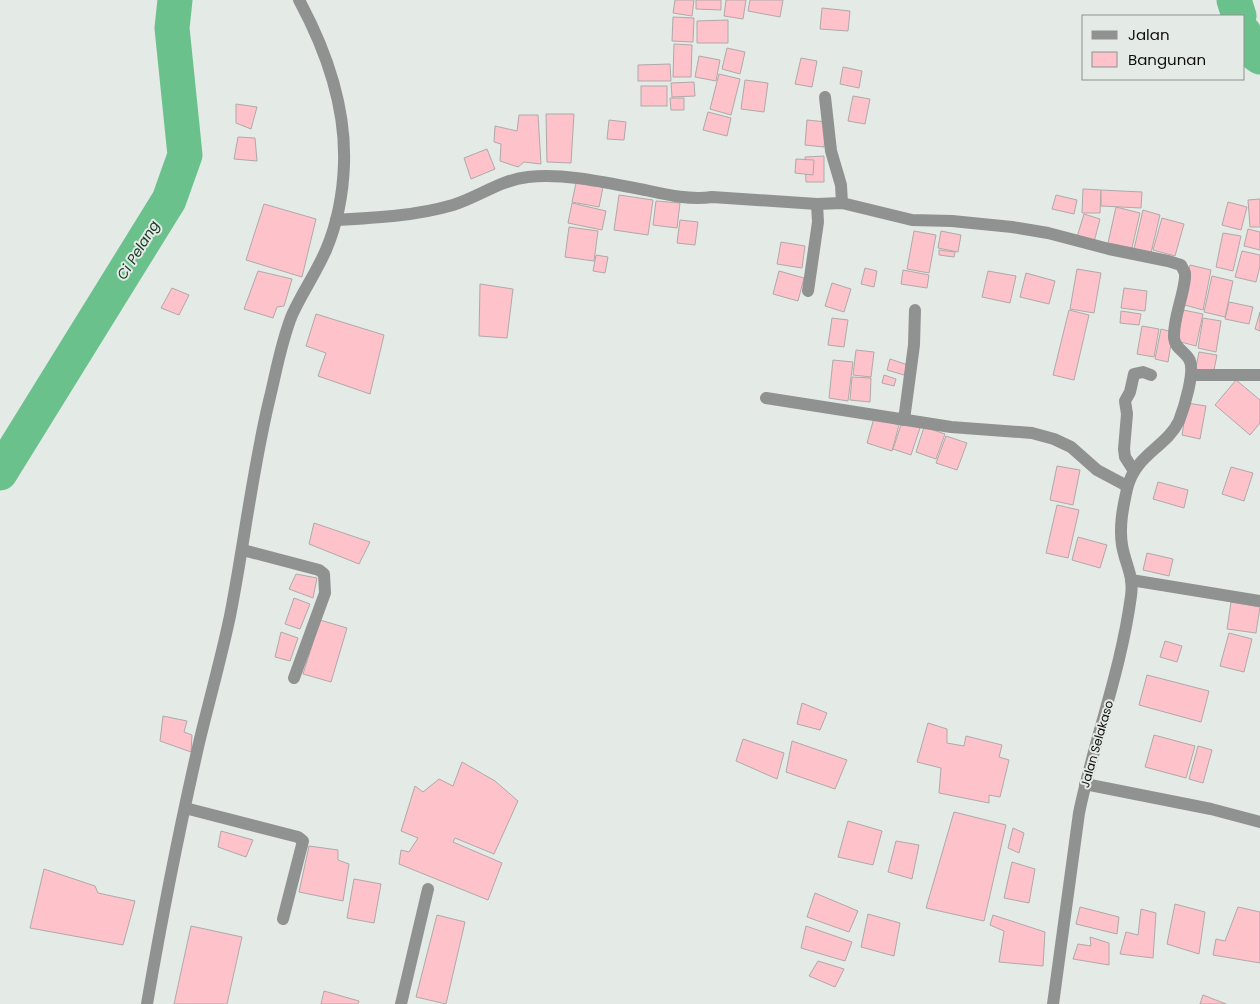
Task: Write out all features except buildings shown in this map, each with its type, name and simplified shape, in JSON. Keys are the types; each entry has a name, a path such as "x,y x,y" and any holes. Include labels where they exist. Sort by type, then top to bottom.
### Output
{"street":[{"path":"146,1004 185,808 229,620 243,550 258,455 283,344 292,316 327,248 336,220 344,165 344,140 338,104 322,44 299,0"},
{"path":"825,97 831,151 841,186 842,203"},
{"path":"336,220 426,212 473,197 500,183 513,179 549,176 613,184 689,198 712,197 817,204 842,203 912,220 984,223 1033,230 1109,249 1168,260 1181,265 1185,278 1174,335 1178,347 1192,364 1191,375 1260,375"},
{"path":"808,290 818,222 817,204"},
{"path":"904,420 914,345 915,310"},
{"path":"1134,471 1125,457 1127,414 1125,401 1130,392 1134,374 1143,372 1151,375"},
{"name":"Jalan Selakaso","path":"1053,1004 1085,784 1118,666 1131,596 1131,580 1122,545 1121,530 1127,486 1141,460 1178,423 1191,375"},
{"path":"766,398 951,428 1032,433 1054,439 1071,447 1097,470 1127,486"},
{"path":"243,550 319,570 324,574 325,592 294,678"},
{"path":"1131,580 1260,601"},
{"path":"1085,784 1211,809 1260,822"},
{"path":"185,808 298,836 303,841 283,919"},
{"path":"400,1004 428,889"}],"waterway":[{"name":"Ci Pelang","path":"0,473 169,200 185,155 172,28 175,0"},
{"name":"Ci Pelang","path":"1234,0 1239,15"},
{"name":"Ci Pelang","path":"1245,37 1248,48 1260,57"}]}
